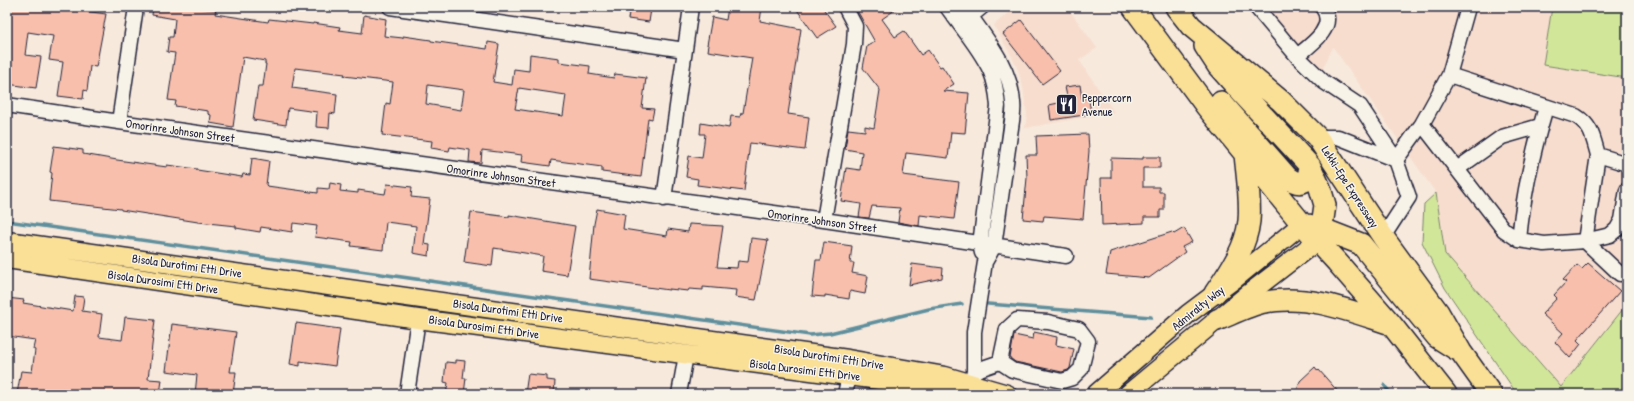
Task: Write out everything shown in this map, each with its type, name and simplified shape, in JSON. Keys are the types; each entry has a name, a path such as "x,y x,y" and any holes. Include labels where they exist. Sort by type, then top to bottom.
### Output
{"highway":[{"path":"1134,7 1173,61 1245,154 1313,231 1440,386"},
{"path":"1134,7 1288,177 1294,182 1300,183 1306,180 1310,174 1310,166"},
{"name":"Lekki-Epe Expressway","path":"1176,7 1191,26 1290,108 1317,137 1383,237 1438,312 1461,352 1491,394"},
{"path":"1191,26 1218,66 1310,166 1320,188 1325,205 1323,219 1313,231"},
{"path":"1215,293 1236,261 1246,236 1249,222 1245,154"},
{"path":"1313,231 1361,244 1437,337 1461,352"},
{"path":"1211,325 1264,302 1287,299 1312,301 1390,324"}],"main road":[{"name":"Admiralty Way","path":"1096,394 1188,314 1215,293 1313,231"},
{"name":"Admiralty Way","path":"1128,394 1211,325 1313,231"},
{"name":"Bisola Durotimi Etti Drive","path":"7,241 848,359 946,376 969,385 1007,394"},
{"name":"Bisola Durosimi Etti Drive","path":"7,259 418,319 686,355 924,386 969,385"},
{"path":"1188,314 1211,325"}],"street":[{"path":"119,122 136,7"},
{"path":"390,7 685,50"},
{"path":"664,199 691,7"},
{"path":"824,220 854,44 855,26 845,7"},
{"path":"947,7 977,48 990,70 998,100 980,244 985,262"},
{"path":"969,385 974,332 985,262 994,246 1014,103 1010,82 1004,68 968,12 982,7"},
{"path":"1256,7 1297,56 1324,82 1360,106 1396,160 1409,196 1383,237"},
{"path":"1297,56 1317,40 1327,26 1326,12 1322,7"},
{"path":"1396,160 1422,124 1449,75 1467,11"},
{"path":"1449,75 1576,116 1585,122 1592,135 1598,154 1585,241"},
{"name":"Omorinre Johnson Street","path":"7,104 119,122 664,199 824,220 1066,256"},
{"path":"1519,240 1522,210 1532,155 1546,107"},
{"path":"1422,124 1504,230 1519,240 1544,244 1585,241 1610,235 1617,229 1622,220 1627,190"},
{"path":"1457,169 1502,137 1540,126"},
{"path":"1317,137 1338,138 1396,160"},
{"path":"1598,154 1627,164"},
{"path":"1585,241 1620,274"},
{"path":"407,394 418,319"},
{"path":"969,385 1000,362 1007,329 1017,320 1048,322 1079,329 1088,341 1081,369 1072,378 1062,380 1012,370 1000,362"},
{"path":"679,394 686,355"},
{"path":"845,394 849,376"}],"shaded area":[{"path":"1015,7 1067,7 1097,48 1079,60 1114,112 1025,128 1027,114 1023,87 1018,70 994,25"},
{"path":"1258,7 1552,7 1543,65 1627,78 1627,304 1561,387 1445,254 1436,193 1333,47 1320,74"}],"green space":[{"path":"1552,7 1627,7 1627,78 1543,65"},
{"path":"1436,193 1445,254 1561,387 1627,304 1627,394 1517,394 1445,288 1422,242 1424,204"}],"building":[{"path":"7,7 55,7 106,14 96,67 90,66 87,91 84,90 83,99 58,96 63,62 49,60 53,36 28,32 25,55 41,57 36,88 7,84"},
{"path":"153,7 185,7 216,10 215,14 268,22 269,19 313,23 340,27 339,30 362,33 364,15 386,19 384,36 403,38 403,36 487,49 488,42 499,44 493,82 512,85 514,69 529,71 530,54 559,58 559,62 590,66 589,74 614,78 615,74 646,78 642,108 654,109 652,119 648,118 641,177 602,172 602,167 551,160 550,166 521,162 522,155 482,150 481,163 469,162 470,150 450,147 449,151 431,148 432,141 382,135 386,103 390,104 393,82 344,76 345,74 295,68 292,88 337,94 335,114 330,113 329,128 316,127 317,112 288,108 286,125 253,120 258,86 263,86 266,64 265,61 243,57 233,127 210,123 211,115 208,114 208,111 175,106 176,101 168,100 175,53 167,52 169,37 173,37 175,19 152,15","holes":["428,85 464,90 461,110 426,104","519,88 566,95 563,116 515,109"]},
{"path":"630,7 651,9 649,22 628,19"},
{"path":"728,7 762,7 760,21 801,29 788,114 809,117 805,150 750,143 744,191 697,185 698,179 686,177 689,156 702,158 705,134 700,134 701,123 729,128 731,116 740,117 741,113 743,113 752,58 708,51 709,45 707,45 712,17 726,20"},
{"path":"795,7 822,7 836,26 817,38"},
{"path":"855,7 899,7 882,19 895,37 904,31 921,55 928,50 940,67 942,66 954,84 943,91 969,93 965,133 951,132 948,158 906,153 903,175 959,182 954,219 920,215 919,226 898,222 900,208 872,206 869,218 859,217 861,204 841,201 846,168 860,170 862,152 845,149 848,129 865,131 865,126 874,128 880,90 863,68 867,46 875,42"},
{"path":"1021,20 1060,71 1042,84 1003,34"},
{"path":"1080,85 1082,99 1089,98 1091,114 1051,120 1049,105 1068,101 1065,87"},
{"path":"1088,134 1089,151 1083,219 1044,216 1043,221 1023,219 1027,178 1026,155 1037,155 1036,136"},
{"path":"54,146 83,150 83,154 117,160 167,167 167,165 197,169 242,177 243,174 250,175 252,158 269,161 267,186 318,193 318,188 329,189 330,183 341,185 340,191 358,193 358,190 385,194 387,184 412,187 411,197 430,199 424,244 430,245 429,256 413,253 416,226 386,222 383,250 351,246 352,242 315,237 317,226 293,223 292,232 261,227 260,232 236,228 236,226 198,222 121,209 49,201 52,173 50,172"},
{"path":"1143,157 1160,157 1160,168 1143,168 1143,187 1159,187 1159,192 1164,192 1164,210 1160,210 1160,217 1144,217 1144,223 1102,225 1101,178 1111,178 1111,158 1143,159"},
{"path":"597,209 625,214 623,229 667,236 668,229 688,232 689,224 723,226 717,267 737,268 738,261 748,262 751,238 768,240 756,300 735,297 736,290 703,287 703,290 669,290 589,279 594,224"},
{"path":"471,212 509,217 509,215 575,226 567,275 541,271 543,256 494,248 492,266 464,262"},
{"path":"1184,228 1192,242 1182,247 1185,252 1149,278 1106,274 1110,252 1172,232 1174,234"},
{"path":"824,242 852,246 850,263 854,263 852,273 868,276 865,294 850,291 849,299 825,295 825,297 812,296 816,260 821,260"},
{"path":"1588,263 1620,291 1577,340 1581,344 1570,358 1555,342 1563,333 1542,314 1557,298 1554,295 1566,282 1563,280 1577,265 1582,269"},
{"path":"912,264 943,268 942,278 909,285"},
{"path":"75,296 84,297 82,311 102,314 99,337 122,340 125,317 155,320 148,379 162,380 160,394 17,394 21,371 32,372 35,340 7,336 7,298 24,300 23,303 73,311"},
{"path":"296,323 340,329 335,366 300,361 300,366 290,364"},
{"path":"172,324 236,332 230,372 236,372 233,394 195,394 197,375 166,371"},
{"path":"1034,332 1057,337 1056,345 1074,349 1070,368 1068,370 1062,372 1015,362 1010,358 1014,335 1033,339"},
{"path":"456,360 465,361 463,378 466,378 464,394 446,394 448,383 444,382 446,362 456,363"},
{"path":"1315,367 1340,394 1296,394 1300,381"},
{"path":"528,374 547,376 547,380 555,381 554,394 525,394"}],"waterway":[{"path":"7,221 810,335 830,333 929,309 962,304"},
{"path":"988,304 1151,317"},
{"path":"1384,385 1391,394"}],"place":[{"name":"Peppercorn Avenue","path":"1067,105"}]}
